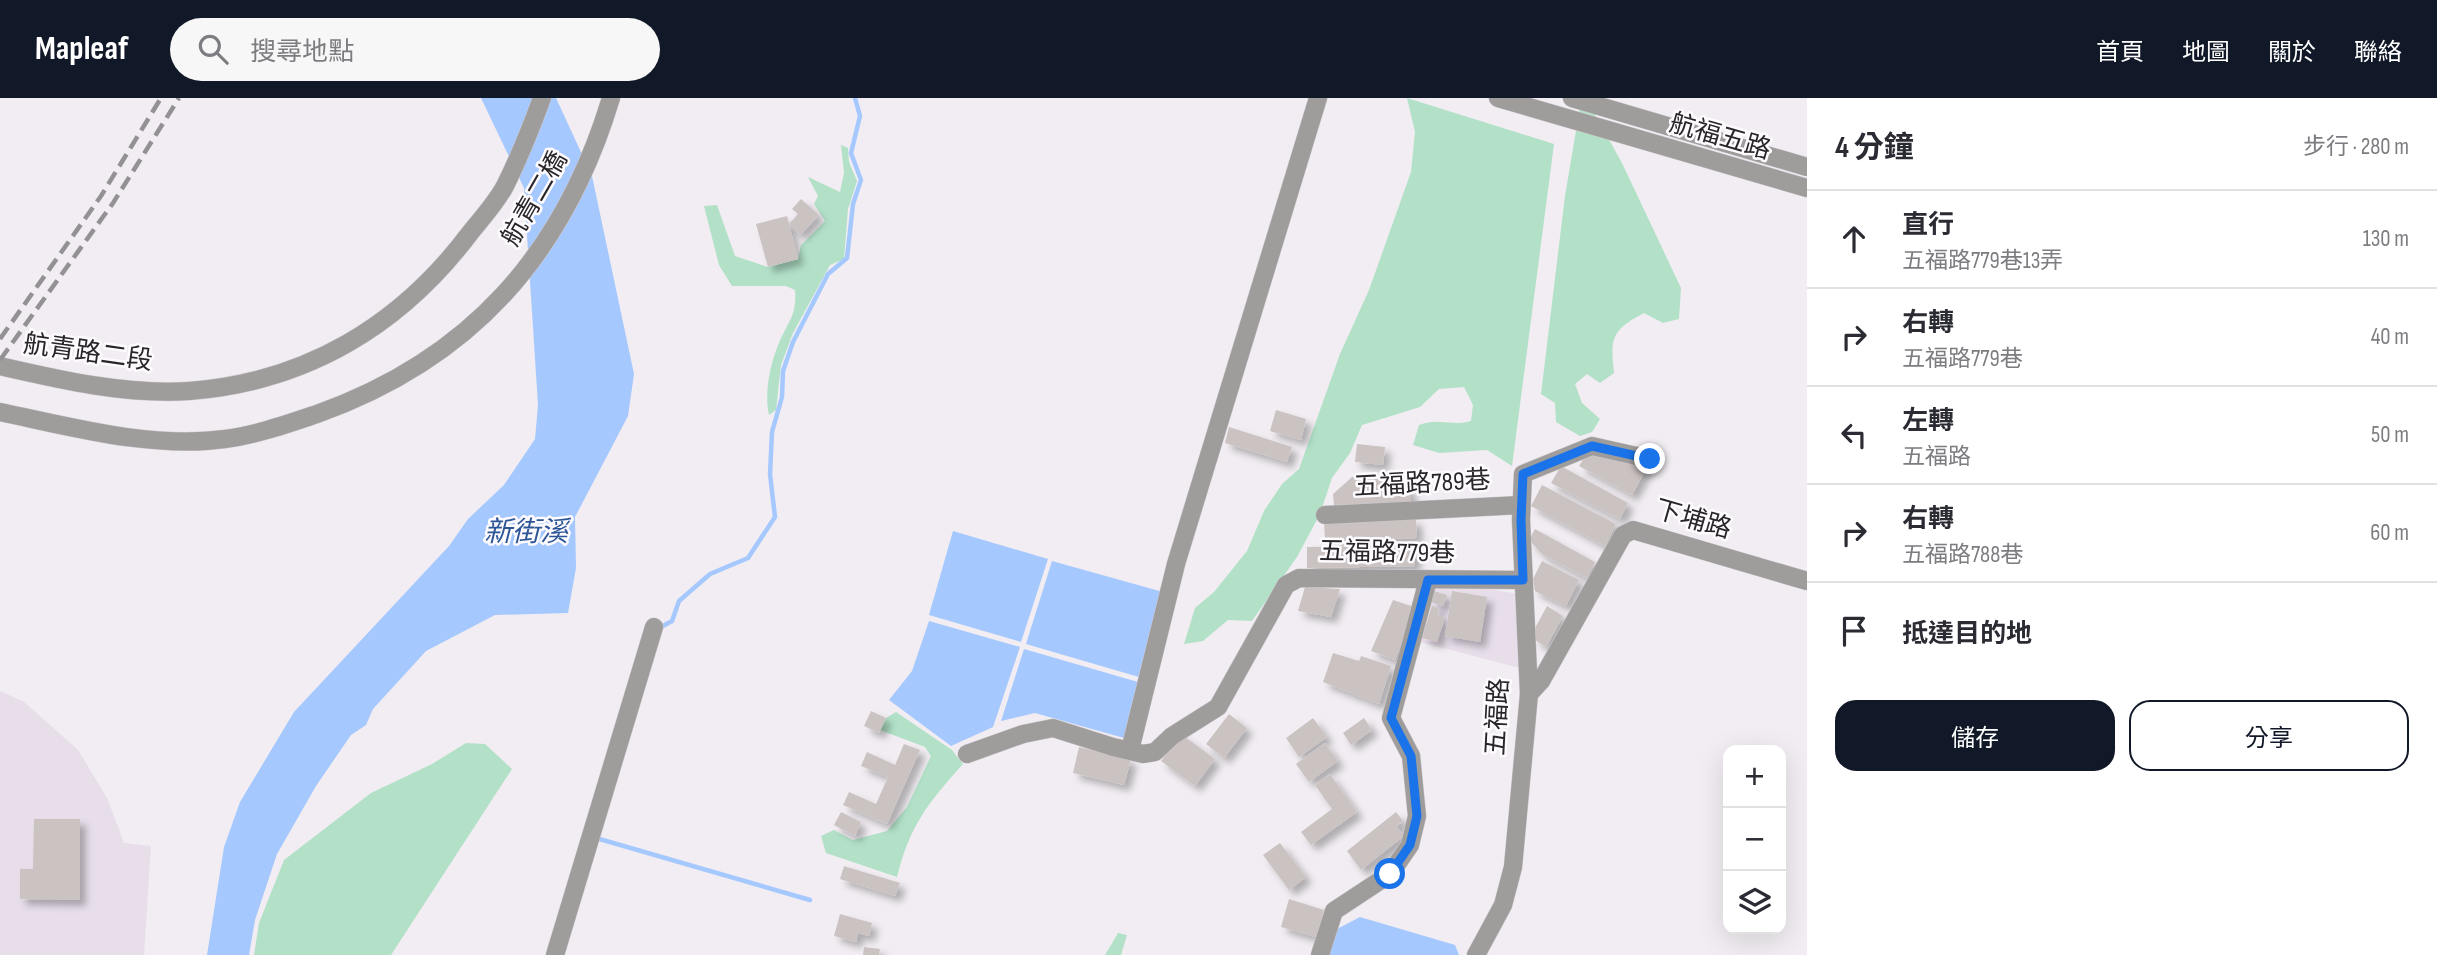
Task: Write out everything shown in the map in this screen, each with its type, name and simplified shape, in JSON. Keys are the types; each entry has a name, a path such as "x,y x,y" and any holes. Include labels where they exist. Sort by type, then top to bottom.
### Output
{"street":[{"name":"航青二橋","path":"485,214 503,188 542,98"},
{"path":"967,754 1023,734 1053,728 1130,750 1176,564 1318,98"},
{"name":"航福五路","path":"1498,98 1602,131 1807,188"},
{"path":"1565,118 1572,98"},
{"name":"航福五路","path":"1572,98 1611,103 1807,167"},
{"path":"1602,131 1611,103"},
{"name":"航青二橋","path":"0,412 115,434 179,441 225,439 281,427 392,383 437,354 493,307 534,258 571,198 609,104"},
{"name":"航青路二段","path":"0,366 53,378 139,390 188,391 249,381 299,368 386,320 448,262 485,214"},
{"name":"五福路","path":"1476,955 1503,905 1513,867 1529,694 1523,580 1523,474 1592,446 1650,459"},
{"name":"五福路789巷","path":"1325,515 1521,505"},
{"name":"下埔路","path":"1529,694 1541,681 1623,535 1633,530 1807,581"},
{"name":"五福路779巷","path":"1130,750 1155,752 1172,736 1218,707 1286,585 1299,578 1523,580"},
{"path":"1320,955 1334,911 1390,874 1410,845 1417,816 1411,756 1391,718 1428,580"},
{"path":"555,955 654,627"}],"shaded area":[{"path":"1434,586 1477,587 1519,594 1520,668 1420,642"},
{"path":"0,691 24,702 78,750 107,798 124,843 151,846 144,955 0,955"}],"green space":[{"path":"1407,98 1554,144 1512,466 1487,450 1439,453 1413,445 1419,425 1471,421 1473,405 1464,387 1439,389 1420,407 1362,425 1350,453 1332,478 1320,514 1297,557 1252,621 1228,620 1203,641 1184,644 1195,608 1214,592 1247,551 1264,511 1282,484 1299,469 1340,354 1369,290 1411,172 1415,132"},
{"path":"1588,102 1622,163 1681,288 1679,319 1663,323 1644,313 1625,324 1613,343 1614,373 1600,383 1587,374 1575,384 1582,403 1600,419 1592,432 1580,436 1556,422 1555,403 1541,394 1565,196 1580,107"},
{"path":"841,145 848,148 849,162 857,181 848,209 844,259 830,265 793,333 781,365 776,410 769,415 767,397 771,369 793,312 795,290 786,286 732,286 719,265 704,206 717,205 735,256 768,267 798,259 801,245 825,221 814,204 818,196 808,177 840,192 844,173"},
{"path":"896,712 952,750 963,764 940,791 914,829 897,877 826,853 821,836 834,830 853,840 887,831 907,807 931,756 925,747 880,730 886,718"},
{"path":"466,743 485,744 512,769 391,955 254,955 259,923 284,860 371,793 432,764"},
{"path":"1118,933 1127,935 1121,955 1105,955"}],"water":[{"name":"新街溪","path":"481,98 556,98 592,176 634,374 628,416 575,517 576,568 568,613 495,615 426,651 373,709 366,725 351,735 316,786 277,854 255,920 249,955 207,955 224,847 240,802 294,712 449,546 468,519 504,485 535,439 538,405 524,188"},
{"path":"953,531 1048,559 1021,642 929,615"},
{"path":"1052,561 1163,592 1139,677 1026,644"},
{"path":"929,621 1020,647 993,727 951,746 889,700 912,671"},
{"path":"1024,649 1138,682 1124,738 1035,713 1001,721"},
{"path":"1360,917 1455,945 1459,955 1327,955 1335,930"}],"building":[{"path":"801,199 819,215 800,235 789,224 798,214 792,209"},
{"path":"787,216 798,259 768,267 756,224"},
{"path":"1276,410 1306,419 1301,440 1270,431"},
{"path":"1229,427 1292,447 1287,462 1225,443"},
{"path":"1357,444 1385,447 1383,465 1355,462"},
{"path":"1588,452 1647,467 1632,495 1579,466"},
{"path":"1561,466 1628,503 1620,519 1551,483"},
{"path":"1352,477 1396,478 1411,491 1411,503 1334,505 1333,494"},
{"path":"1542,485 1616,524 1605,546 1531,506"},
{"path":"1416,519 1417,538 1325,540 1324,521"},
{"path":"1535,529 1595,562 1587,578 1542,554 1529,540"},
{"path":"1415,545 1415,566 1307,568 1307,547"},
{"path":"1542,561 1579,580 1566,606 1535,591 1533,579"},
{"path":"1305,587 1340,589 1331,617 1298,611"},
{"path":"1434,591 1447,595 1443,606 1431,602"},
{"path":"1452,591 1487,597 1480,642 1445,636"},
{"path":"1393,600 1414,607 1395,660 1371,651"},
{"path":"1432,606 1439,608 1437,615 1445,617 1437,642 1422,638"},
{"path":"1547,606 1563,616 1546,647 1535,640 1535,628"},
{"path":"1333,653 1359,661 1361,656 1391,666 1379,704 1323,682"},
{"path":"871,711 886,718 879,733 864,726"},
{"path":"1229,714 1247,728 1224,758 1206,744"},
{"path":"1313,718 1327,737 1299,757 1286,738"},
{"path":"1364,718 1372,730 1351,745 1343,733"},
{"path":"1181,734 1215,759 1195,786 1161,761"},
{"path":"1325,743 1338,761 1309,782 1296,764"},
{"path":"904,744 920,750 887,824 843,805 849,792 876,804 888,777 861,766 867,752 895,765"},
{"path":"1079,747 1131,759 1124,785 1073,773"},
{"path":"1330,774 1357,812 1311,845 1301,832 1332,809 1315,785"},
{"path":"841,812 861,822 855,836 834,825"},
{"path":"1396,812 1403,821 1396,826 1404,836 1361,870 1347,851"},
{"path":"34,819 80,819 80,900 20,899 20,869 33,869"},
{"path":"1280,843 1306,877 1289,890 1263,855"},
{"path":"844,866 900,883 895,896 840,879"},
{"path":"1289,899 1324,910 1316,937 1281,927"},
{"path":"840,914 872,923 869,936 858,933 856,942 834,936"},
{"path":"864,947 880,949 879,955 863,955"}],"waterway":[{"path":"659,628 672,621 679,601 710,574 748,558 775,517 770,474 772,432 782,397 783,371 793,342 828,274 847,258 853,204 861,180 851,153 860,116 855,98"},
{"path":"596,838 810,900"}],"railway":[{"path":"0,339 101,196 161,98"},
{"path":"0,360 113,203 179,98"}],"route":[{"path":"1390,874 1410,845 1417,816 1411,756 1391,718 1428,580 1523,580 1523,474 1592,446 1650,459"}]}
